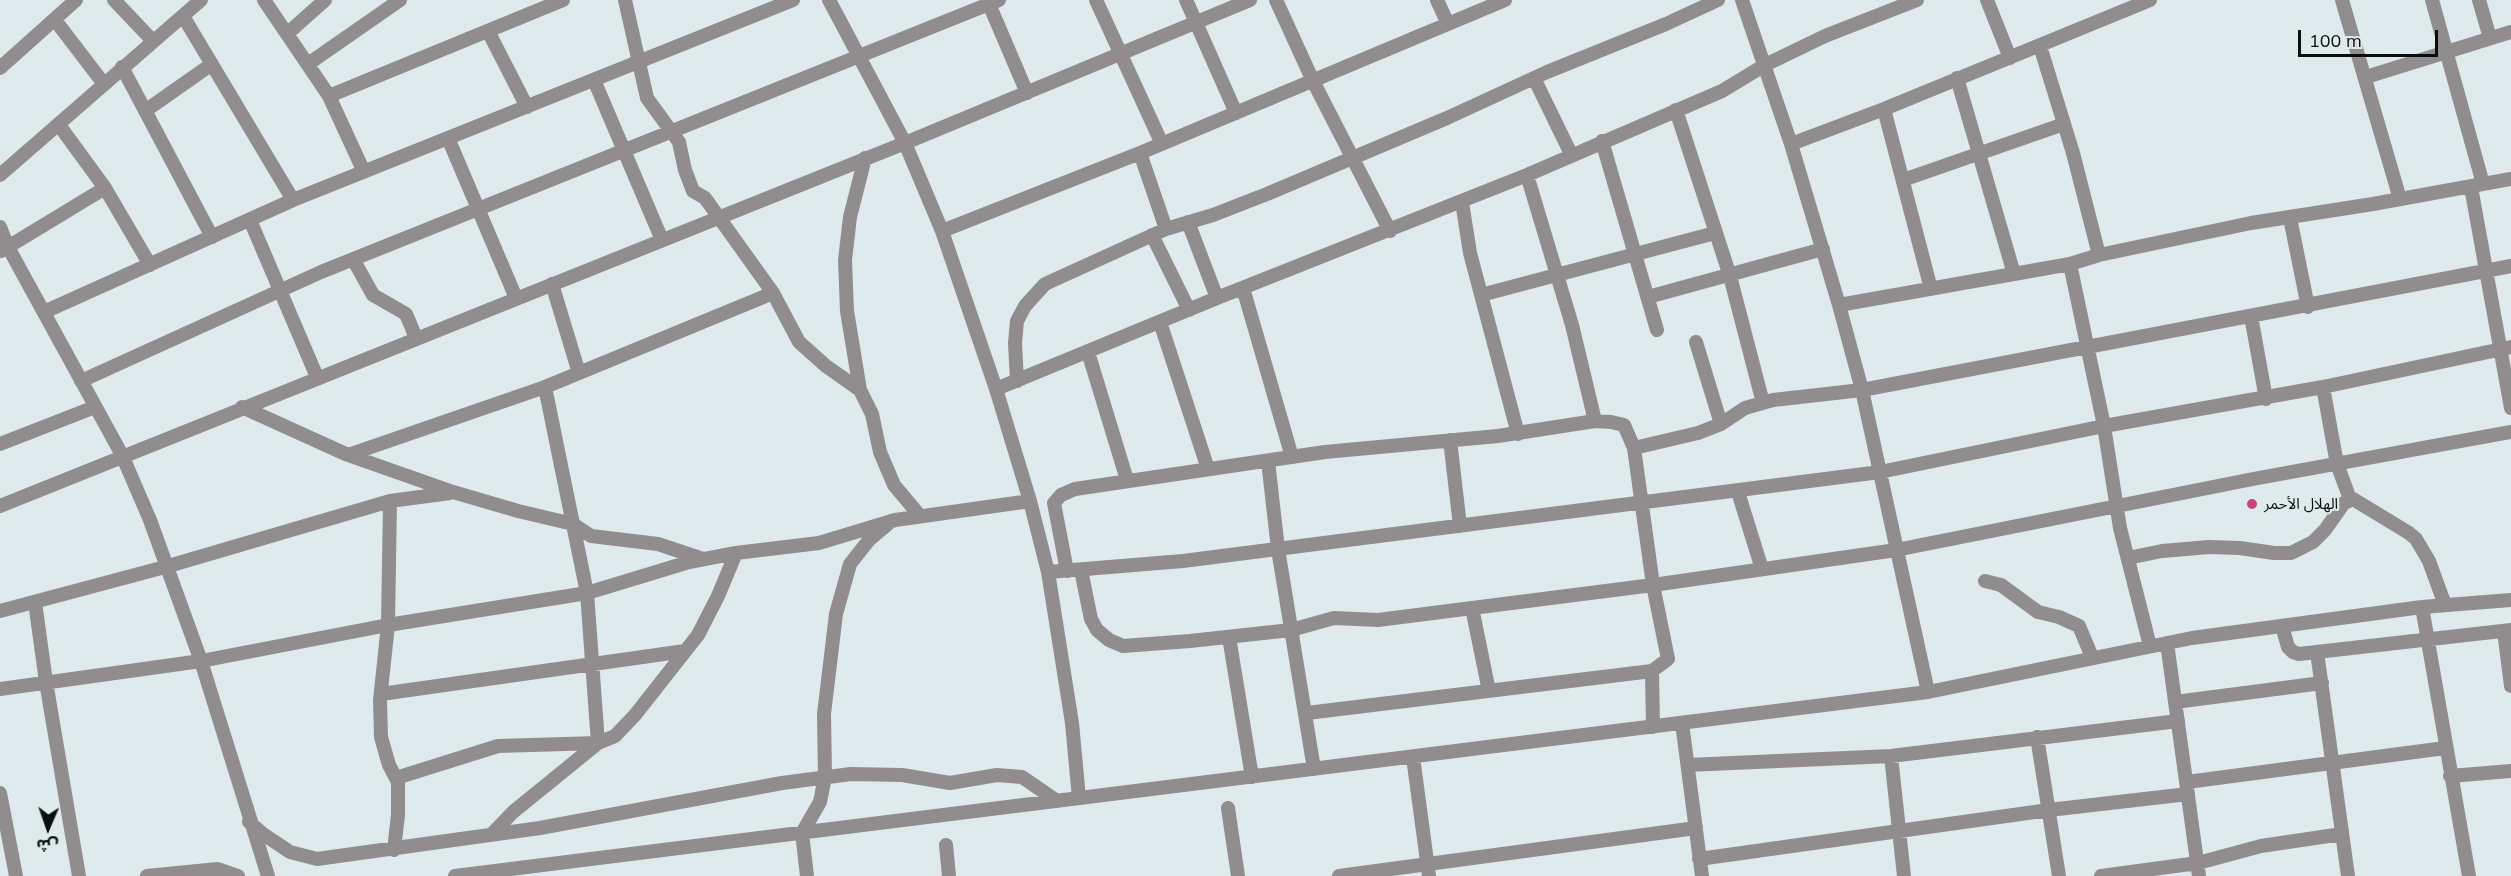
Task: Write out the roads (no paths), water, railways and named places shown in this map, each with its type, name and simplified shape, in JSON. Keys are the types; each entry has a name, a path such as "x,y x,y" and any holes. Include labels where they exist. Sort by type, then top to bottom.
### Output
{"street":[{"path":"0,68 76,0"},
{"path":"114,0 153,41"},
{"path":"0,175 201,0"},
{"path":"264,0 328,96 364,172"},
{"path":"288,33 325,0"},
{"path":"308,64 400,0"},
{"path":"328,96 562,0"},
{"path":"625,0 647,98 679,142 685,170 693,190 705,198 773,293 799,342 826,366 860,390"},
{"path":"44,312 293,200 793,0"},
{"path":"829,0 905,143 942,231 996,389 1030,501 1048,572 1072,723 1079,798"},
{"path":"1096,0 1162,144"},
{"path":"1186,0 1236,113"},
{"path":"0,506 122,455 905,143 1250,0"},
{"path":"1276,0 1313,81 1390,231"},
{"path":"1437,0 1448,24"},
{"path":"942,231 1162,144 1505,0"},
{"path":"1017,381 1015,343 1017,321 1035,293 1046,284 1166,229 1267,194 1718,0"},
{"path":"1742,0 1791,144 1862,390 1928,692"},
{"path":"1987,0 2010,58"},
{"path":"1791,144 1884,109 2150,0"},
{"path":"2342,0 2400,199"},
{"path":"2478,0 2490,38"},
{"path":"996,389 1527,175 1570,154 1722,91 1765,65 1825,36 1911,1"},
{"path":"2436,1 2477,185 2486,271 2505,348 2511,408"},
{"path":"81,381 353,259 994,2 1027,93"},
{"path":"183,16 293,200"},
{"path":"55,20 104,84"},
{"path":"488,31 527,106"},
{"path":"2366,77 2511,32"},
{"path":"2040,46 2064,123 2099,255"},
{"path":"145,111 212,64"},
{"path":"122,67 212,237"},
{"path":"1534,78 1570,154"},
{"path":"1957,78 2014,274"},
{"path":"594,80 662,240"},
{"path":"1884,109 1931,289"},
{"path":"1676,110 1730,276 1763,403"},
{"path":"1903,180 2064,123"},
{"path":"59,125 105,188 150,265"},
{"path":"448,138 516,298"},
{"path":"1602,141 1657,330"},
{"path":"1140,153 1166,229"},
{"path":"865,158 850,217 844,260 847,311 860,390 872,414 880,452 894,484 920,516"},
{"path":"1527,175 1575,335 1595,421"},
{"path":"1839,305 2070,264 2099,255 2251,223 2511,179"},
{"path":"4,249 105,188"},
{"path":"1462,201 1470,253 1518,434"},
{"path":"2289,218 2307,307"},
{"path":"250,220 317,377"},
{"path":"1188,222 1217,298"},
{"path":"0,227 4,249 44,312 122,455 150,520 165,567 201,661 249,822 268,876"},
{"path":"1481,296 1715,233"},
{"path":"1152,235 1189,310"},
{"path":"1648,297 1823,249"},
{"path":"353,259 373,295 406,314 416,338"},
{"path":"2070,264 2104,426 2115,506 2150,646"},
{"path":"1634,448 1698,433 1720,424 1745,408 1800,395 1862,390 2088,346 2307,307 2511,266"},
{"path":"552,284 579,373"},
{"path":"1243,288 1292,457"},
{"path":"348,455 544,387 773,293"},
{"path":"2251,316 2266,399"},
{"path":"1160,322 1208,469"},
{"path":"1696,342 1720,424"},
{"path":"1048,572 1183,561 1738,492 1880,472 2104,426 2266,399 2505,348"},
{"path":"1088,352 1127,480"},
{"path":"544,387 587,594 598,743"},
{"path":"2323,387 2337,464 2350,499"},
{"path":"0,444 95,407"},
{"path":"242,407 348,455 453,492 573,524 591,536 658,544 705,559"},
{"path":"1306,713 1652,671 1668,659 1653,585 1634,448 1624,425 1595,421 1518,434 1292,457 1075,489 1061,495 1056,500 1055,507 1091,619 1097,630 1116,644 1123,646 1291,630 1334,618 1378,620 1653,585 1896,550 2115,506 2511,432"},
{"path":"1450,440 1460,526"},
{"path":"1268,461 1278,549 1314,769"},
{"path":"0,611 165,567 390,501 453,492"},
{"path":"1738,492 1762,569"},
{"path":"2128,558 2162,550 2209,547 2291,553 2306,547 2320,537 2344,503 2350,499 2357,501 2416,539 2430,561 2445,605"},
{"path":"390,501 388,625 381,694 381,737 389,765 396,778 398,815 394,850"},
{"path":"0,688 201,661 388,625 587,594 705,559 819,543 895,520 1030,501"},
{"path":"807,876 802,833 820,802 825,777 824,714 836,614 850,564 869,540 895,520"},
{"path":"491,835 513,813 598,743 615,736 635,715 698,635 736,553"},
{"path":"1984,581 2001,585 2038,612 2059,617 2079,626 2092,657"},
{"path":"455,876 1928,692 2167,643 2422,607 2511,600"},
{"path":"35,602 46,682 79,876"},
{"path":"2422,607 2469,876"},
{"path":"1472,608 1489,691"},
{"path":"2282,626 2288,647 2293,652 2317,652 2508,631 2511,686"},
{"path":"1230,637 1252,777"},
{"path":"2167,643 2198,870"},
{"path":"381,694 685,651"},
{"path":"2317,652 2348,876"},
{"path":"1652,671 1653,727"},
{"path":"2175,702 2322,683"},
{"path":"1688,765 1891,756 2178,721"},
{"path":"1682,723 1702,876"},
{"path":"2037,737 2059,876"},
{"path":"396,778 498,746 598,743"},
{"path":"1700,859 2049,810 2332,762 2445,748"},
{"path":"1891,756 1904,876"},
{"path":"1413,757 1428,870"},
{"path":"2450,776 2511,771"},
{"path":"249,822 290,852 316,860 491,835 851,774 902,775 950,783 997,775 1022,777 1057,801"},
{"path":"0,793 16,876"},
{"path":"1228,808 1238,876"},
{"path":"1339,876 1428,870 1696,828"},
{"path":"2101,876 2198,870 2261,846 2342,834"},
{"path":"946,845 949,876"},
{"path":"147,876 218,869 238,876"}],"place":[{"name":"الهلال الأحمر","path":"2252,504"}]}
